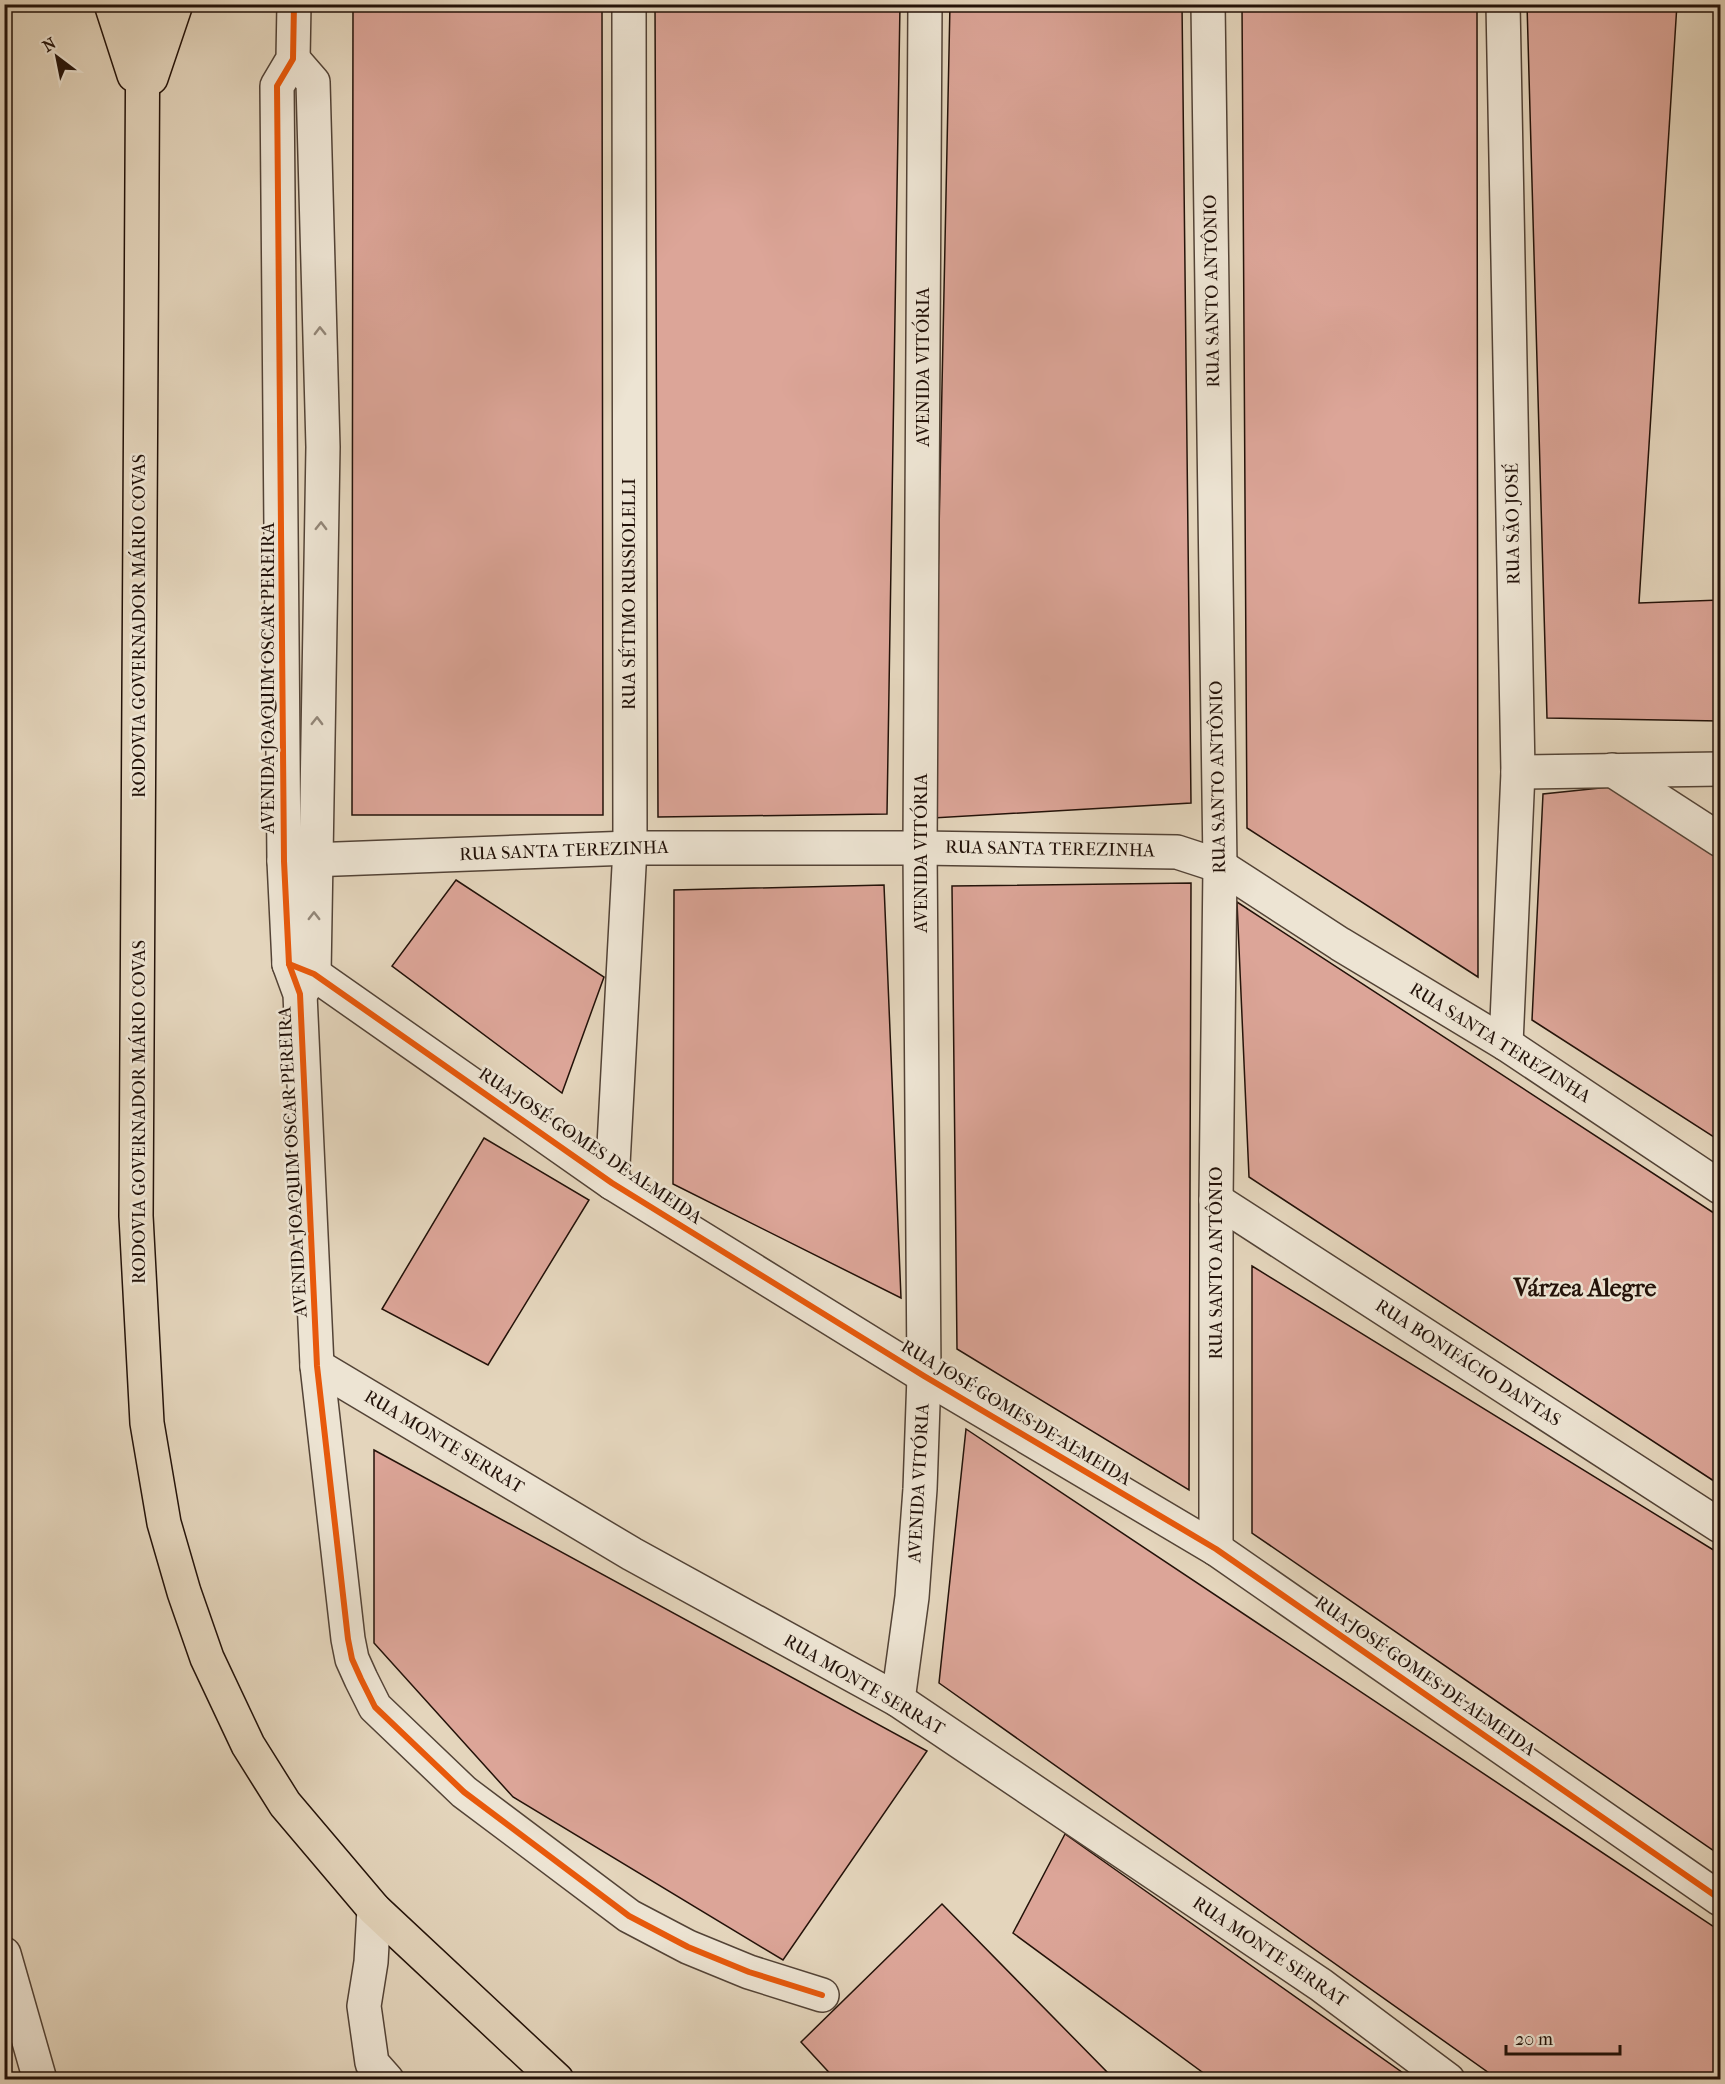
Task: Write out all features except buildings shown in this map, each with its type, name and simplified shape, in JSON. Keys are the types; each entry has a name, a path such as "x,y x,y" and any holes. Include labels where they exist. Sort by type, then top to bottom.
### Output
{"highway":[{"path":"111,4 142,102"},
{"name":"RODOVIA GOVERNADOR MÁRIO COVAS","path":"143,4 136,1216 147,1423 164,1523 184,1592 207,1658 248,1745 285,1804 374,1909 558,2079"},
{"path":"142,102 176,4"}],"street":[{"name":"AVENIDA JOAQUIM OSCAR PEREIRA","path":"294,4 293,59 277,86 281,447 299,860 301,978 317,1366 352,1659 375,1707 464,1792 629,1916 698,1951 750,1972 822,1995"},
{"name":"RUA SÉTIMO RUSSIOLELLI","path":"612,1183 630,848 629,4"},
{"name":"AVENIDA VITÓRIA","path":"898,1700 914,1576 924,1376 920,848 925,4"},
{"name":"RUA SANTO ANTÔNIO","path":"1208,4 1220,866 1216,1200 1216,1549"},
{"name":"RUA SÃO JOSÉ","path":"1503,4 1518,772 1506,1044"},
{"name":"AVENIDA JOAQUIM OSCAR PEREIRA","path":"293,59 313,82 323,447 299,860"},
{"path":"281,447 323,447"},
{"path":"1518,772 1720,769"},
{"path":"1612,770 1720,840"},
{"name":"RUA SANTA TEREZINHA","path":"299,860 630,848 1165,851 1187,855 1220,866 1340,944 1506,1044 1720,1186"},
{"name":"RUA JOSÉ GOMES DE ALMEIDA","path":"301,978 612,1183 924,1376 1216,1549 1720,1899"},
{"name":"RUA BONIFÁCIO DANTAS","path":"1216,1200 1720,1526"},
{"name":"RUA MONTE SERRAT","path":"317,1366 632,1554 898,1700 1311,1978 1448,2079"},
{"path":"374,1909 371,1962 364,2006 372,2063 387,2079"},
{"path":"4,1954 40,2079"}],"cycle path":[{"path":"294,4 293,59 277,86 284,861 289,964 300,994 317,1366 352,1659 375,1707 464,1792 629,1916 688,1947 749,1972 822,1995"},
{"path":"289,964 314,974 612,1183 924,1376 1216,1549 1720,1899"}],"district":[{"name":"Várzea Alegre","path":"1585,1288"}]}
